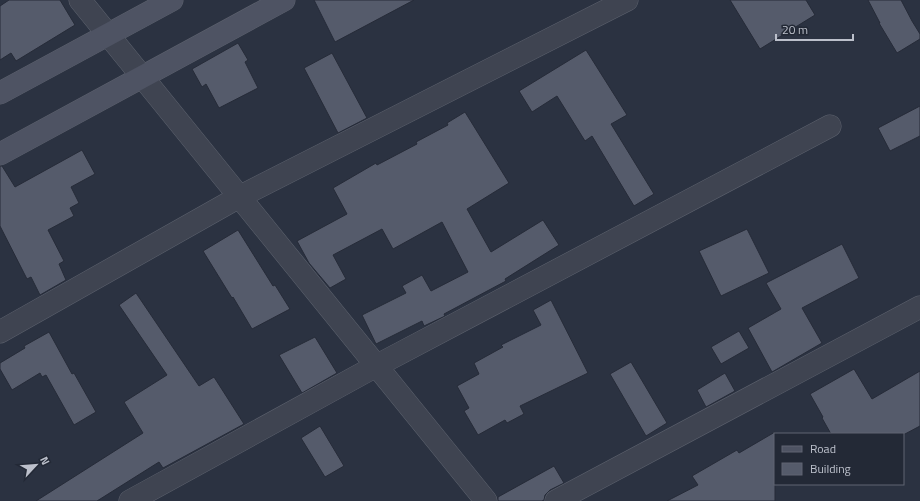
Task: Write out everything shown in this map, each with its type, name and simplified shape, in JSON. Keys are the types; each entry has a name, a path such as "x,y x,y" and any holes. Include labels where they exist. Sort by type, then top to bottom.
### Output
{"main road":[{"path":"0,93 172,0"},
{"path":"0,154 284,0"}],"street":[{"path":"80,0 486,501"},
{"path":"0,332 240,197 627,0"},
{"path":"130,501 376,366 830,126"},
{"path":"556,501 920,307"}],"building":[{"path":"9,0 60,0 75,25 16,61 11,53 0,60 0,6"},
{"path":"314,0 414,0 335,42"},
{"path":"730,0 806,0 815,15 760,49"},
{"path":"868,0 901,0 920,34 920,39 897,53 879,23"},
{"path":"238,43 248,60 245,62 258,88 219,108 206,84 202,87 192,69"},
{"path":"586,50 627,115 611,124 654,194 634,206 592,136 585,141 557,96 532,112 519,91"},
{"path":"332,53 367,118 338,133 304,68"},
{"path":"920,106 920,136 890,151 878,128"},
{"path":"465,112 509,183 467,209 491,252 543,220 559,245 505,279 506,281 444,314 445,316 424,326 422,321 376,344 362,315 406,293 402,286 422,275 431,291 468,272 442,222 393,249 382,229 333,255 346,279 330,288 309,263 297,241 347,214 333,188 376,163 377,165 417,144 416,142 448,125 447,123"},
{"path":"82,150 95,174 71,187 79,203 70,208 74,216 48,230 64,261 59,264 66,280 40,295 31,277 27,279 0,226 0,166 2,166 15,187"},
{"path":"747,229 769,273 721,296 699,251"},
{"path":"238,230 273,286 275,285 290,309 252,329 203,251"},
{"path":"842,244 859,278 802,308 822,343 772,372 748,328 781,309 766,283"},
{"path":"136,293 199,386 214,377 244,424 163,468 159,462 97,501 36,501 143,433 124,402 167,375 119,305"},
{"path":"551,300 588,373 520,406 524,414 507,423 505,420 478,435 464,411 469,408 457,386 479,374 474,363 503,347 501,345 541,325 533,310"},
{"path":"739,331 749,348 721,364 711,347"},
{"path":"49,332 72,374 74,373 96,412 74,425 46,375 42,377 40,373 12,390 0,369 0,363 25,348 24,346"},
{"path":"315,337 337,373 302,393 279,355"},
{"path":"631,362 667,423 646,436 610,374"},
{"path":"854,369 872,399 920,371 920,426 905,434 830,433 810,394"},
{"path":"725,373 735,391 706,407 697,390"},
{"path":"320,426 344,466 325,477 301,438"},
{"path":"775,432 775,501 667,501 698,485 692,476 737,450 739,453"},
{"path":"554,466 564,483 550,490 545,495 544,500 498,501 498,497"}]}
